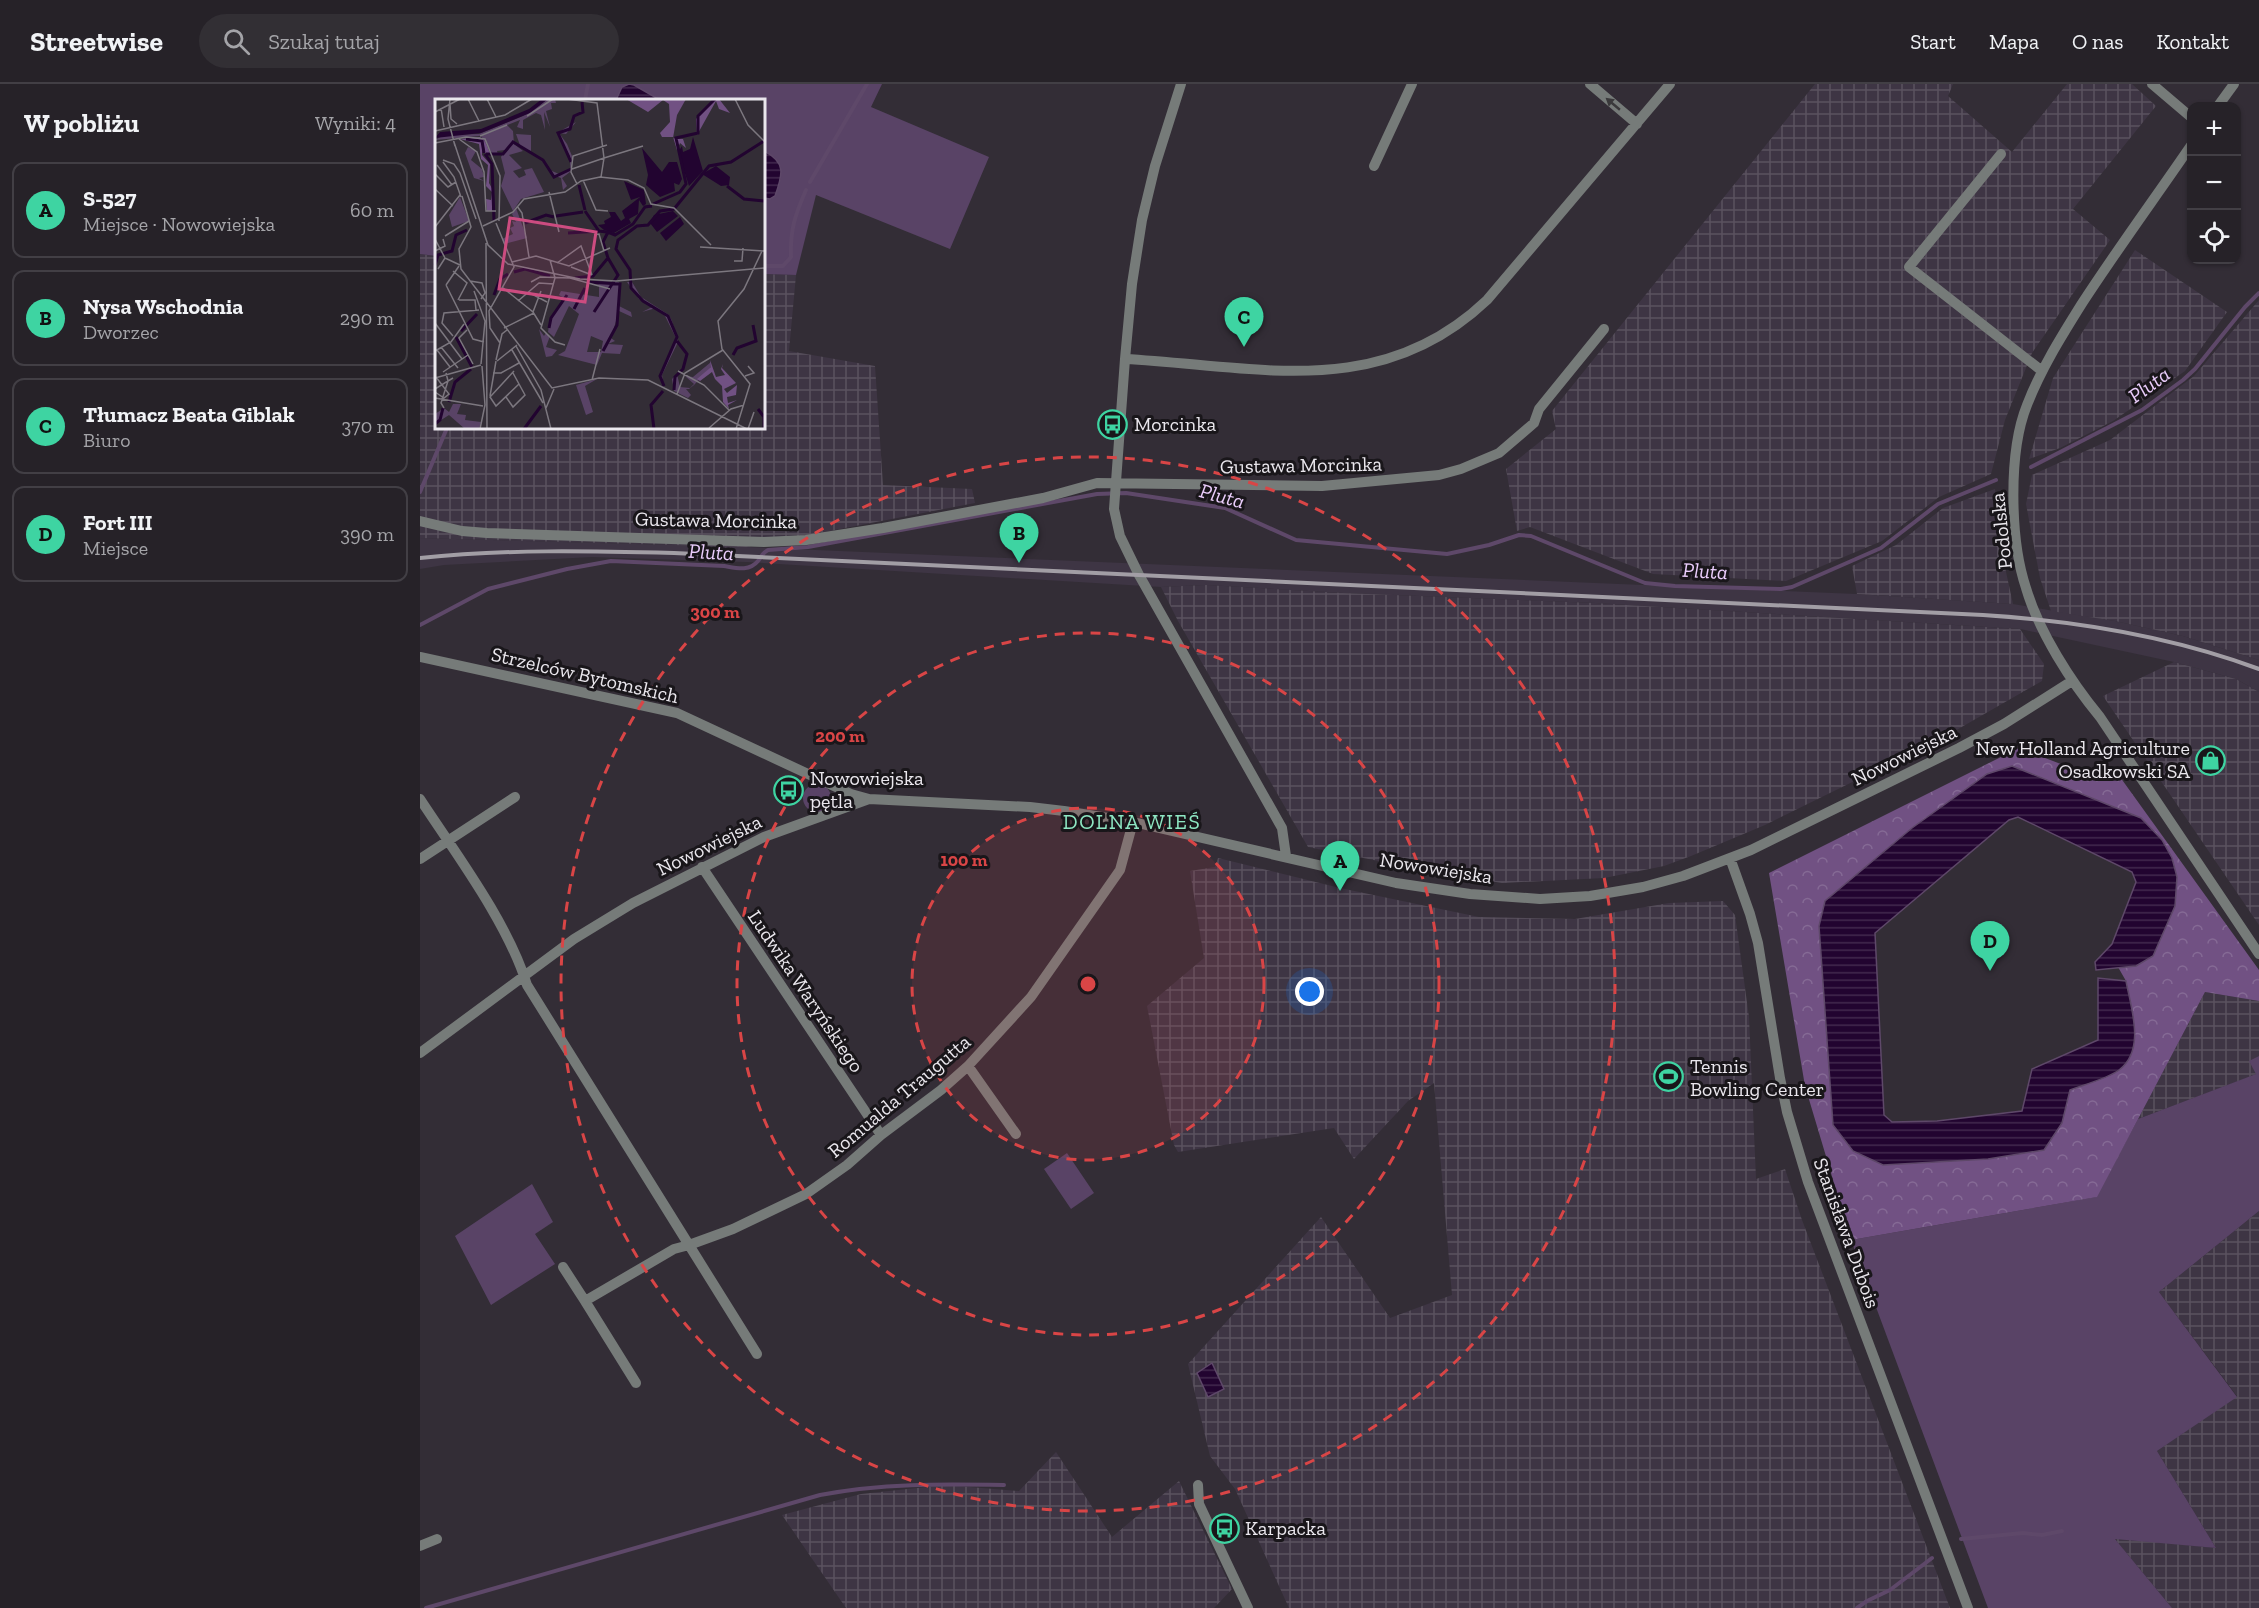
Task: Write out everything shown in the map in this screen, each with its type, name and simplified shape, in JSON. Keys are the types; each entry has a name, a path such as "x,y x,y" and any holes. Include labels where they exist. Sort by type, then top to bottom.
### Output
{"street":[{"path":"1181,84 1155,166 1142,220 1132,284 1114,490 1115,518 1124,546 1282,828 1286,856"},
{"path":"1374,166 1412,84"},
{"path":"1590,84 1637,124"},
{"path":"1125,359 1317,372 1365,366 1418,347 1438,337 1467,318 1487,300 1670,84"},
{"path":"2152,84 2187,114"},
{"path":"2221,102 2234,84"},
{"name":"Podolska","path":"2072,681 2038,619 2025,587 2013,492 2017,448 2026,407 2042,370 2094,286 2187,151"},
{"path":"2001,154 1909,267 2042,370"},
{"name":"Gustawa Morcinka","path":"420,521 462,531 547,536 648,536 764,542 806,540 883,528 1032,500 1097,483 1114,490 1322,486 1418,478 1461,469 1499,453 1534,423 1539,409 1604,329"},
{"name":"Strzelców Bytomskich","path":"420,657 677,713 851,794 869,800"},
{"path":"2072,681 2106,725 2259,954"},
{"name":"Nowowiejska","path":"420,1053 574,939 633,903 764,837 869,800 1030,807 1104,816 1396,883 1470,894 1540,899 1590,896 1643,887 1683,876 1730,858 1959,748 2004,724 2072,681"},
{"path":"420,859 515,797"},
{"path":"420,799 484,897 519,960 527,985 757,1354"},
{"name":"Romualda Traugutta","path":"585,1301 674,1249 733,1229 806,1194 847,1165 968,1066 1031,997 1120,870 1132,822"},
{"name":"Stanisława Dubois","path":"1730,858 1758,943 1787,1112 1808,1182 1968,1608"},
{"name":"Ludwika Waryńskiego","path":"702,867 881,1135"},
{"path":"968,1066 1017,1134"},
{"path":"563,1267 636,1383"},
{"path":"1198,1485 1200,1504 1248,1608"},
{"path":"420,1546 437,1539"}],"shaded area":[{"path":"420,84 882,84 871,107 989,157 950,249 816,195 796,275 765,274 765,99 435,99 435,256 420,254"},
{"path":"629,84 634,85 658,99 616,99 622,87"},
{"path":"1815,84 1953,84 1948,96 2012,152 2067,84 2132,84 2156,106 2073,209 2110,240 2032,353 2005,420 1991,474 1939,497 1882,541 1786,581 1653,574 1530,527 1517,531 1506,469 1556,429 1552,411"},
{"path":"765,152 776,160 781,169 775,196 770,199 765,198"},
{"path":"2135,250 2227,312 2185,371 2113,421 2060,448 2029,459 2053,378"},
{"path":"420,254 435,256 435,429 765,429 765,274 796,275 789,351 875,366 883,485 972,489 975,503 746,547 420,538"},
{"path":"2259,300 2259,660 2183,636 2115,621 2051,611 2040,578 2026,504 2032,475 2110,440 2194,376"},
{"path":"1995,489 1999,540 2013,604 1857,594 1852,566 1896,545 1943,508"},
{"path":"420,538 746,547 1857,594 2013,604 2115,621 2183,636 2259,660 2259,692 2236,679 2174,662 2020,629 1595,603 1206,585 1161,587 746,562 592,557 444,565 420,569"},
{"path":"1206,585 1595,603 2020,629 2044,664 2042,681 1946,736 1765,825 1691,856 1664,866 1604,878 1502,883 1308,847 1178,621 1161,587"},
{"path":"2174,662 2236,679 2259,692 2259,925 2103,696"},
{"path":"2012,766 2141,818 2162,840 2172,858 2177,877 2175,906 2153,956 2136,966 2096,970 2095,962 2112,944 2136,882 2132,872 2018,817 2009,820 1875,933 1884,1115 1892,1122 1937,1121 2022,1111 2032,1069 2098,1040 2098,978 2126,981 2133,1016 2132,1051 2127,1062 2115,1073 2070,1090 2062,1123 2044,1150 1988,1159 1883,1165 1853,1151 1833,1125 1819,926 1825,901 1912,828 1987,774"},
{"path":"817,784 827,788 831,798 827,808 817,812 807,808 803,798 807,788"},
{"path":"1218,858 1340,888 1479,917 1575,919 1669,903 1723,901 1735,915 1749,1017 1756,1179 1785,1169 1802,1220 1950,1608 1289,1608 1235,1489 1210,1456 1188,1364 1321,1217 1390,1318 1452,1295 1434,1083 1408,1101 1354,1159 1334,1128 1178,1152 1174,1145 1147,1006 1204,958 1190,871 1215,867"},
{"path":"2205,992 2259,1001 2259,1056 2250,1062 2257,1074 2138,1119"},
{"path":"2259,1056 2259,1211 2159,1292 2237,1397 2157,1451 2216,1548 2115,1539 2172,1608 1988,1608 1851,1240 2096,1197 2138,1119 2256,1074 2249,1061"},
{"path":"1067,1153 1094,1193 1071,1209 1044,1169"},
{"path":"532,1184 553,1222 535,1234 555,1264 491,1305 455,1236"},
{"path":"2259,1211 2259,1608 2172,1608 2114,1538 2216,1548 2157,1451 2237,1396 2159,1292"},
{"path":"1212,1363 1224,1389 1208,1397 1197,1373"},
{"path":"1056,1452 1112,1537 1179,1481 1232,1589 1214,1608 846,1608 782,1515 861,1494 945,1485 1019,1491"}],"green space":[{"path":"2019,748 2100,779 2115,770 2259,970 2259,1001 2205,992 2097,1197 1851,1240 1805,1086 1769,873","holes":["2012,766 2141,818 2162,840 2172,858 2136,966 2118,967 2126,981 2119,1070 2070,1090 2044,1149 1988,1159 1883,1165 1833,1125 1819,926 1825,901"]}],"waterway":[{"path":"585,99 588,84"},
{"path":"810,182 867,84"},
{"path":"765,266 783,266 791,257 794,223 806,190"},
{"name":"Pluta","path":"2031,467 2142,410 2183,380 2195,369 2259,293"},
{"path":"420,492 447,429"},
{"name":"Pluta","path":"420,625 488,589 567,569 611,561 746,568 751,567 768,550 808,547 1097,494 1126,493 1225,508 1296,540 1447,554 1489,545 1519,535 1531,536 1645,583 1781,589 1792,587 1881,548 1938,504 1996,480"},
{"path":"426,1608 820,1495 889,1486 1004,1485"},
{"path":"1961,1539 2023,1533 2042,1535 2062,1531"},
{"path":"1857,1608 1890,1590 1932,1558"}],"railway":[{"path":"420,558 516,552 674,553 1983,615 2054,621 2123,632 2192,647 2259,669"}],"place":[{"name":"Tłumacz Beata Giblak","path":"1244,347"},
{"name":"Morcinka","path":"1113,424"},
{"name":"Nysa Wschodnia","path":"1019,563"},
{"name":"New Holland Agriculture Osadkowski SA","path":"2211,760"},
{"name":"Nowowiejska pętla","path":"789,790"},
{"name":"S-527","path":"1340,891"},
{"name":"Fort III","path":"1990,971"},
{"name":"Tennis Bowling Center","path":"1669,1077"},
{"name":"Karpacka","path":"1224,1528"}],"district":[{"name":"DOLNA WIEŚ","path":"1132,822"}]}
